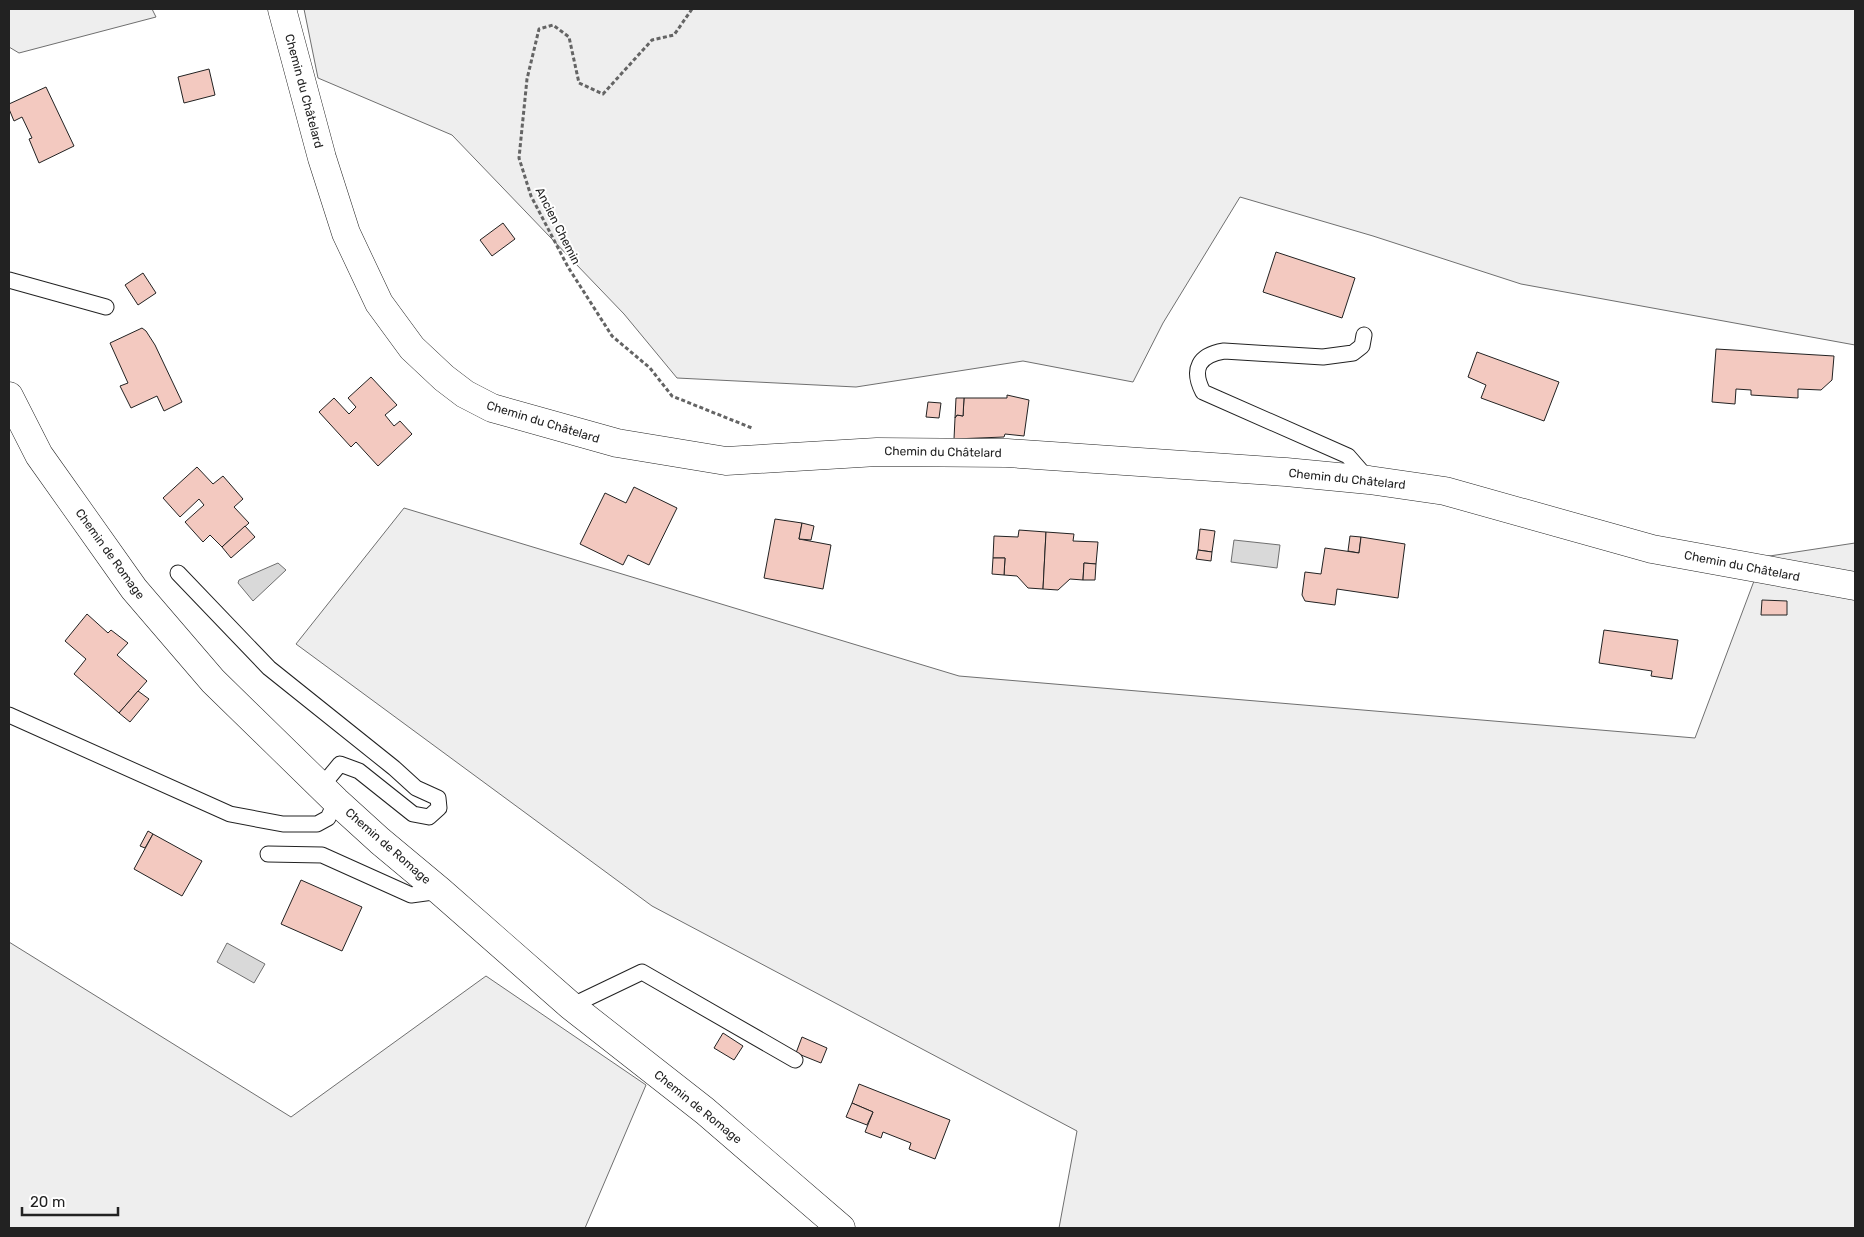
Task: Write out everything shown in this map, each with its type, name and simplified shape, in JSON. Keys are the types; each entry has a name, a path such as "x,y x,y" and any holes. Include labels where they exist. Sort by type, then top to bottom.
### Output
{"street":[{"name":"Chemin du Châtelard","path":"282,9 322,158 346,233 379,303 412,348 444,378 466,394 492,408 617,444 726,461 877,452 1007,453 1276,471 1370,480 1446,491 1652,549 1855,586"},
{"name":"Chemin de Romage","path":"9,396 40,455 134,589 214,682 336,801 571,1006 705,1111 841,1228"}],"lane":[{"path":"9,280 106,307"},
{"path":"1364,335 1362,346 1353,353 1323,357 1224,351 1209,353 1198,366 1197,380 1203,392 1348,456 1370,480"},
{"path":"9,714 230,814 283,824 317,824 328,818 336,801 326,781 340,764 358,771 413,814 429,817 440,808 438,798 416,788 394,768 269,668 178,573"},
{"path":"268,854 322,855 411,895 440,891"},
{"path":"571,1006 642,972 795,1060"}],"path":[{"name":"Ancien Chemin","path":"692,9 674,35 652,40 602,94 580,83 569,37 553,25 539,29 527,78 519,158 531,196 568,267 612,336 650,368 672,396 756,429"}],"shaded area":[{"path":"9,9 152,9 156,17 19,53 9,47"},
{"path":"304,9 1855,9 1855,345 1521,284 1373,236 1240,197 1163,323 1133,382 1023,361 856,387 677,378 624,314 452,135 318,78"},
{"path":"404,508 959,676 1695,738 1763,557 1855,543 1855,1228 1059,1228 1077,1131 652,906 296,644"},
{"path":"1234,540 1280,545 1277,568 1231,562"},
{"path":"278,563 286,570 253,601 238,583 239,580"},
{"path":"9,942 291,1117 486,976 646,1085 585,1228 9,1228"},
{"path":"227,943 265,964 254,983 217,962"}],"building":[{"path":"209,69 215,95 184,103 178,77"},
{"path":"46,87 74,146 39,163 29,139 32,138 22,117 14,121 9,104"},
{"path":"503,223 515,239 492,256 480,240"},
{"path":"1276,252 1355,278 1342,318 1263,292"},
{"path":"143,273 156,293 138,305 125,285"},
{"path":"142,328 155,345 182,402 164,411 157,396 131,408 120,386 128,383 110,343"},
{"path":"1716,349 1834,356 1832,380 1821,390 1798,389 1798,398 1751,395 1751,390 1736,389 1735,404 1712,402"},
{"path":"1477,352 1559,382 1544,421 1481,398 1486,385 1468,377"},
{"path":"371,377 397,405 385,415 394,426 400,421 412,434 378,466 356,442 351,447 319,412 334,398 349,414 356,407 348,398"},
{"path":"1007,395 1029,400 1024,436 1005,434 1004,437 954,439 955,418 957,415 963,416 964,398 1007,398"},
{"path":"956,398 964,398 963,416 957,415 955,418"},
{"path":"928,402 941,403 939,418 926,417"},
{"path":"197,467 213,484 223,476 243,499 234,507 249,523 222,547 210,535 203,542 185,522 204,505 199,499 180,517 163,498"},
{"path":"634,487 677,508 649,565 628,555 623,565 580,544 605,493 626,503"},
{"path":"775,519 802,523 799,539 831,545 823,589 764,578"},
{"path":"802,523 814,526 811,540 799,539"},
{"path":"245,526 255,537 231,558 222,547"},
{"path":"1200,529 1215,531 1212,552 1198,550"},
{"path":"1019,530 1046,532 1043,589 1028,588 1017,576 1004,575 1005,558 993,558 994,536 1018,537"},
{"path":"1046,532 1074,534 1073,541 1098,542 1096,564 1084,563 1083,580 1070,579 1058,590 1043,589"},
{"path":"1350,536 1361,537 1359,553 1348,551"},
{"path":"1361,537 1405,544 1398,598 1337,589 1335,605 1305,601 1302,595 1305,572 1321,574 1325,548 1359,553"},
{"path":"1198,550 1212,552 1211,561 1196,559"},
{"path":"993,558 1005,558 1004,575 992,574"},
{"path":"1084,563 1096,564 1095,580 1083,580"},
{"path":"1762,600 1787,601 1787,615 1761,615"},
{"path":"87,614 108,633 111,630 128,643 117,655 147,681 119,713 74,674 86,659 65,641"},
{"path":"1604,630 1678,640 1672,679 1651,676 1652,671 1599,663"},
{"path":"138,691 149,699 130,722 119,713"},
{"path":"148,831 153,834 145,848 140,846"},
{"path":"153,834 202,861 182,896 134,869"},
{"path":"301,880 362,907 342,951 281,924"},
{"path":"723,1033 743,1046 734,1060 714,1048"},
{"path":"802,1037 827,1048 821,1063 796,1053"},
{"path":"859,1084 950,1120 935,1159 909,1149 911,1143 883,1132 881,1138 865,1132 873,1112 852,1103"},
{"path":"852,1103 873,1112 867,1125 846,1117"}]}
